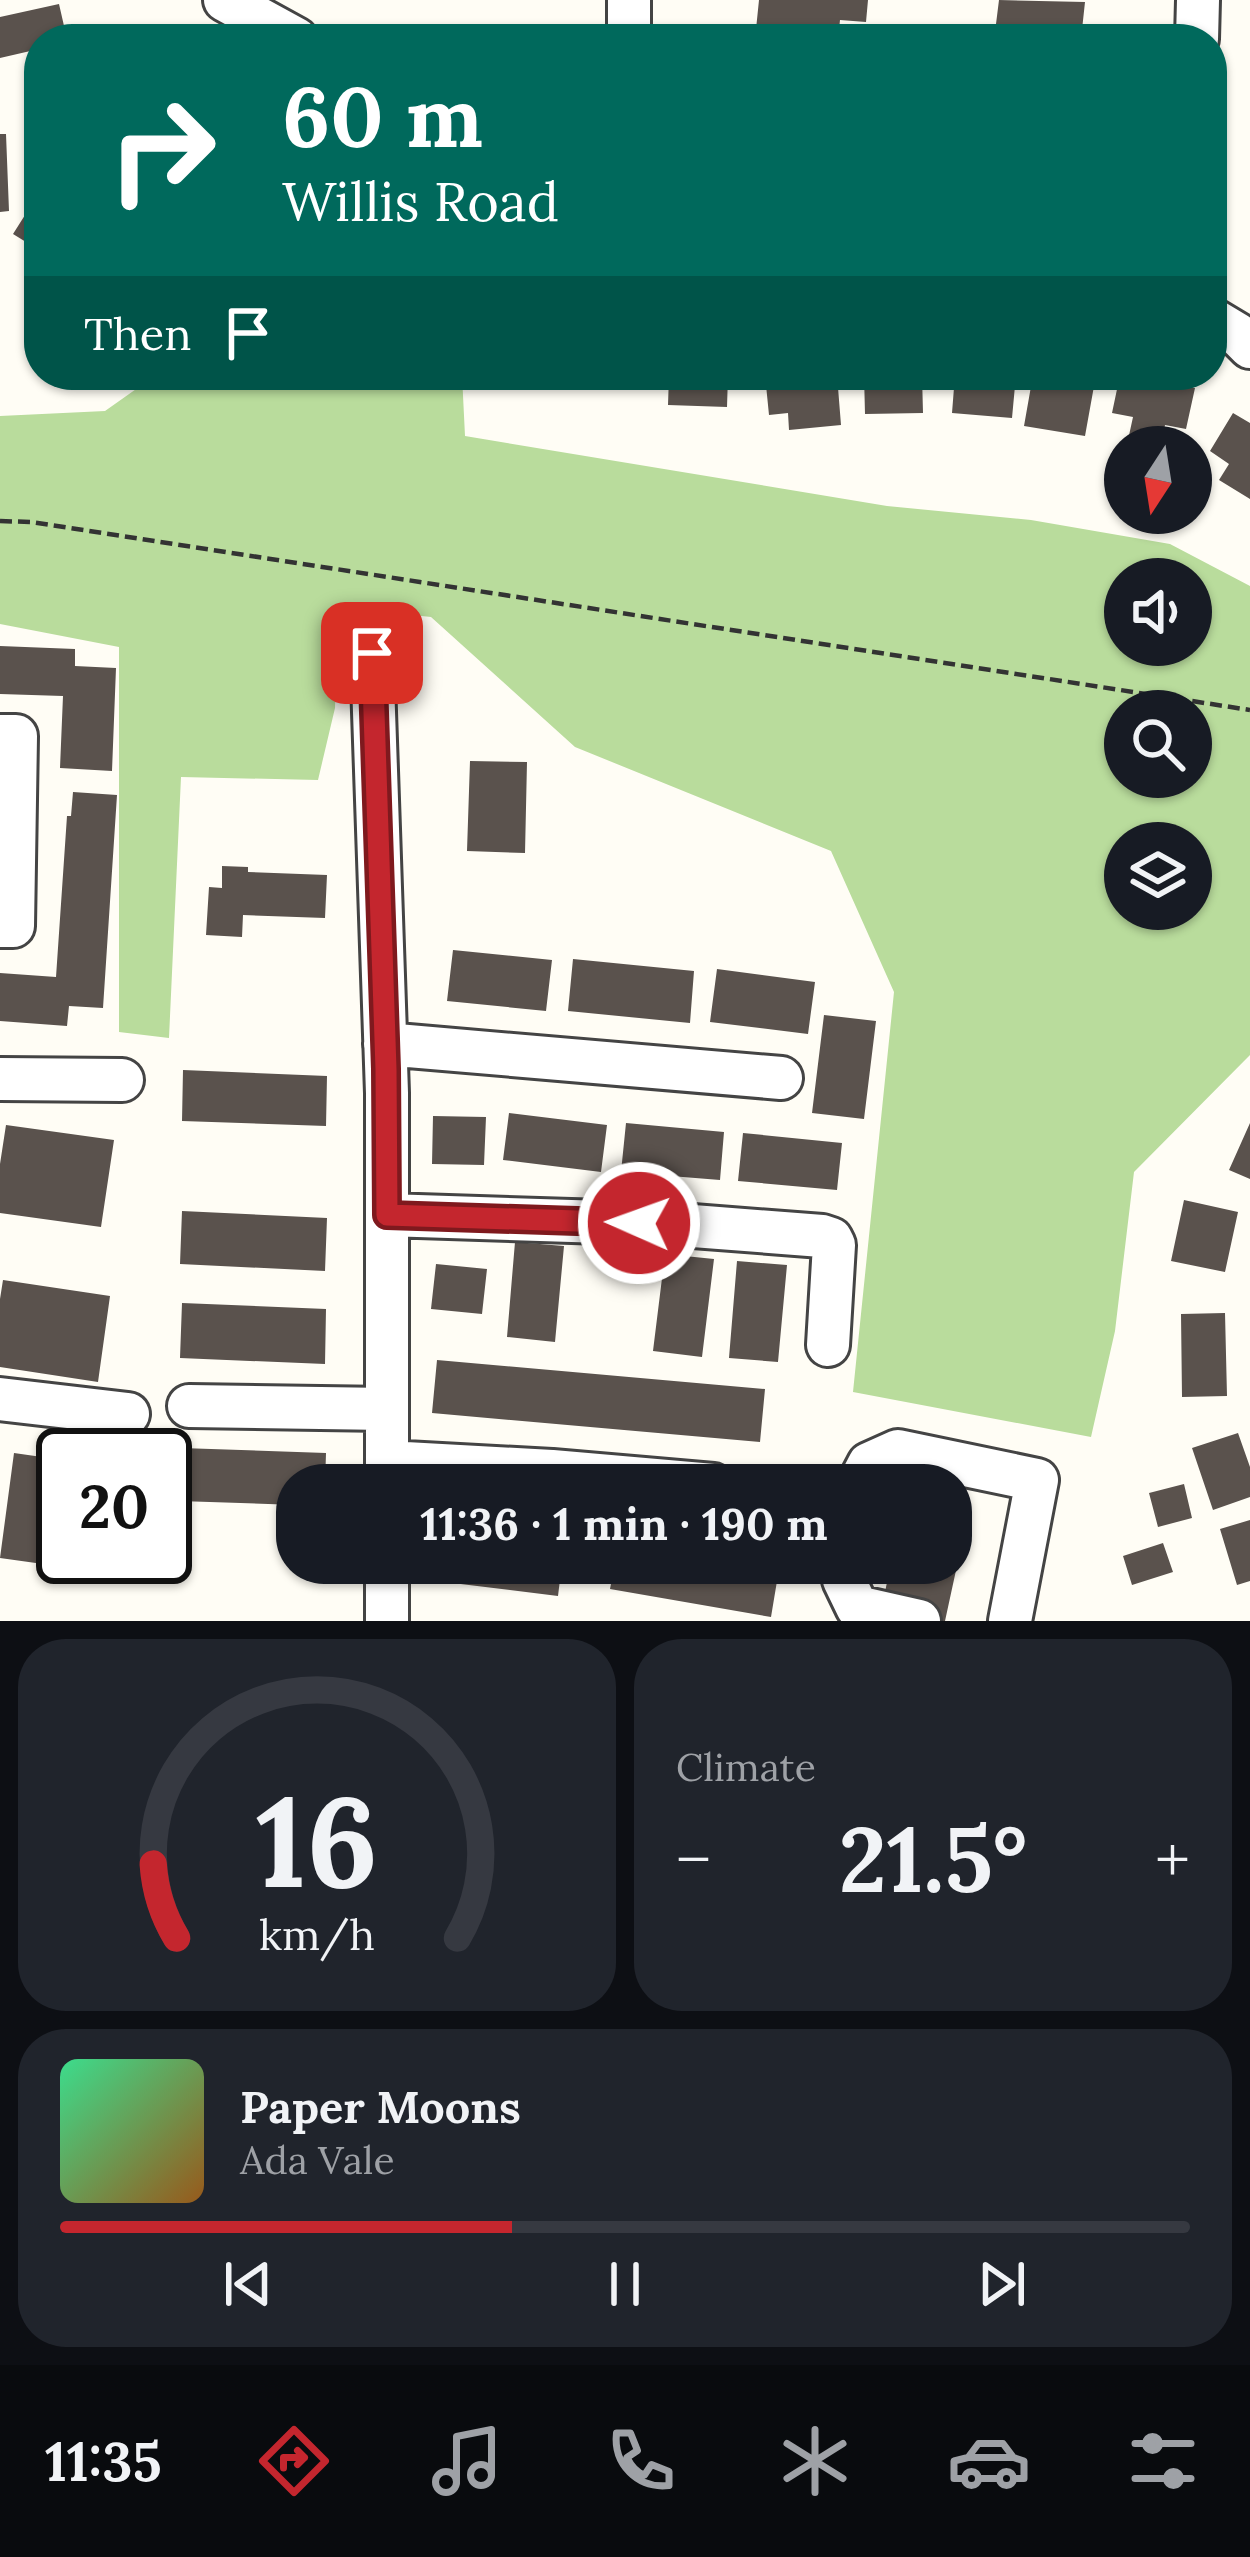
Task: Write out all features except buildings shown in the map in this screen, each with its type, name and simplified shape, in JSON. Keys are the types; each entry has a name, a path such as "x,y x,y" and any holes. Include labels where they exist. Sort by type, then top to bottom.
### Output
{"street":[{"path":"224,0 268,24"},
{"path":"372,653 385,1044 387,1464"},
{"path":"0,736 16,736 13,926 0,926"},
{"path":"385,1044 781,1078"},
{"path":"0,1078 122,1080"},
{"path":"387,1215 667,1224 822,1236 834,1245 828,1345"},
{"path":"0,1399 128,1414"},
{"path":"189,1406 387,1409"},
{"path":"869,1464 898,1451 960,1464"},
{"path":"972,1466 1037,1480 1010,1621"},
{"path":"387,1584 387,1621"},
{"path":"846,1584 857,1607 919,1621"}],"path":[{"path":"0,521 54,525 1250,710"}],"green space":[{"path":"135,390 463,390 465,436 887,506 1031,520 1170,544 1197,558 1104,558 1104,666 1212,666 1212,566 1250,586 1250,1055 1134,1172 1115,1331 1091,1437 853,1392 894,992 831,851 575,747 431,617 338,607 335,708 318,780 181,777 169,1038 119,1032 119,647 0,624 0,416 105,411"}],"route":[{"path":"372,653 387,1215 639,1223"}]}
